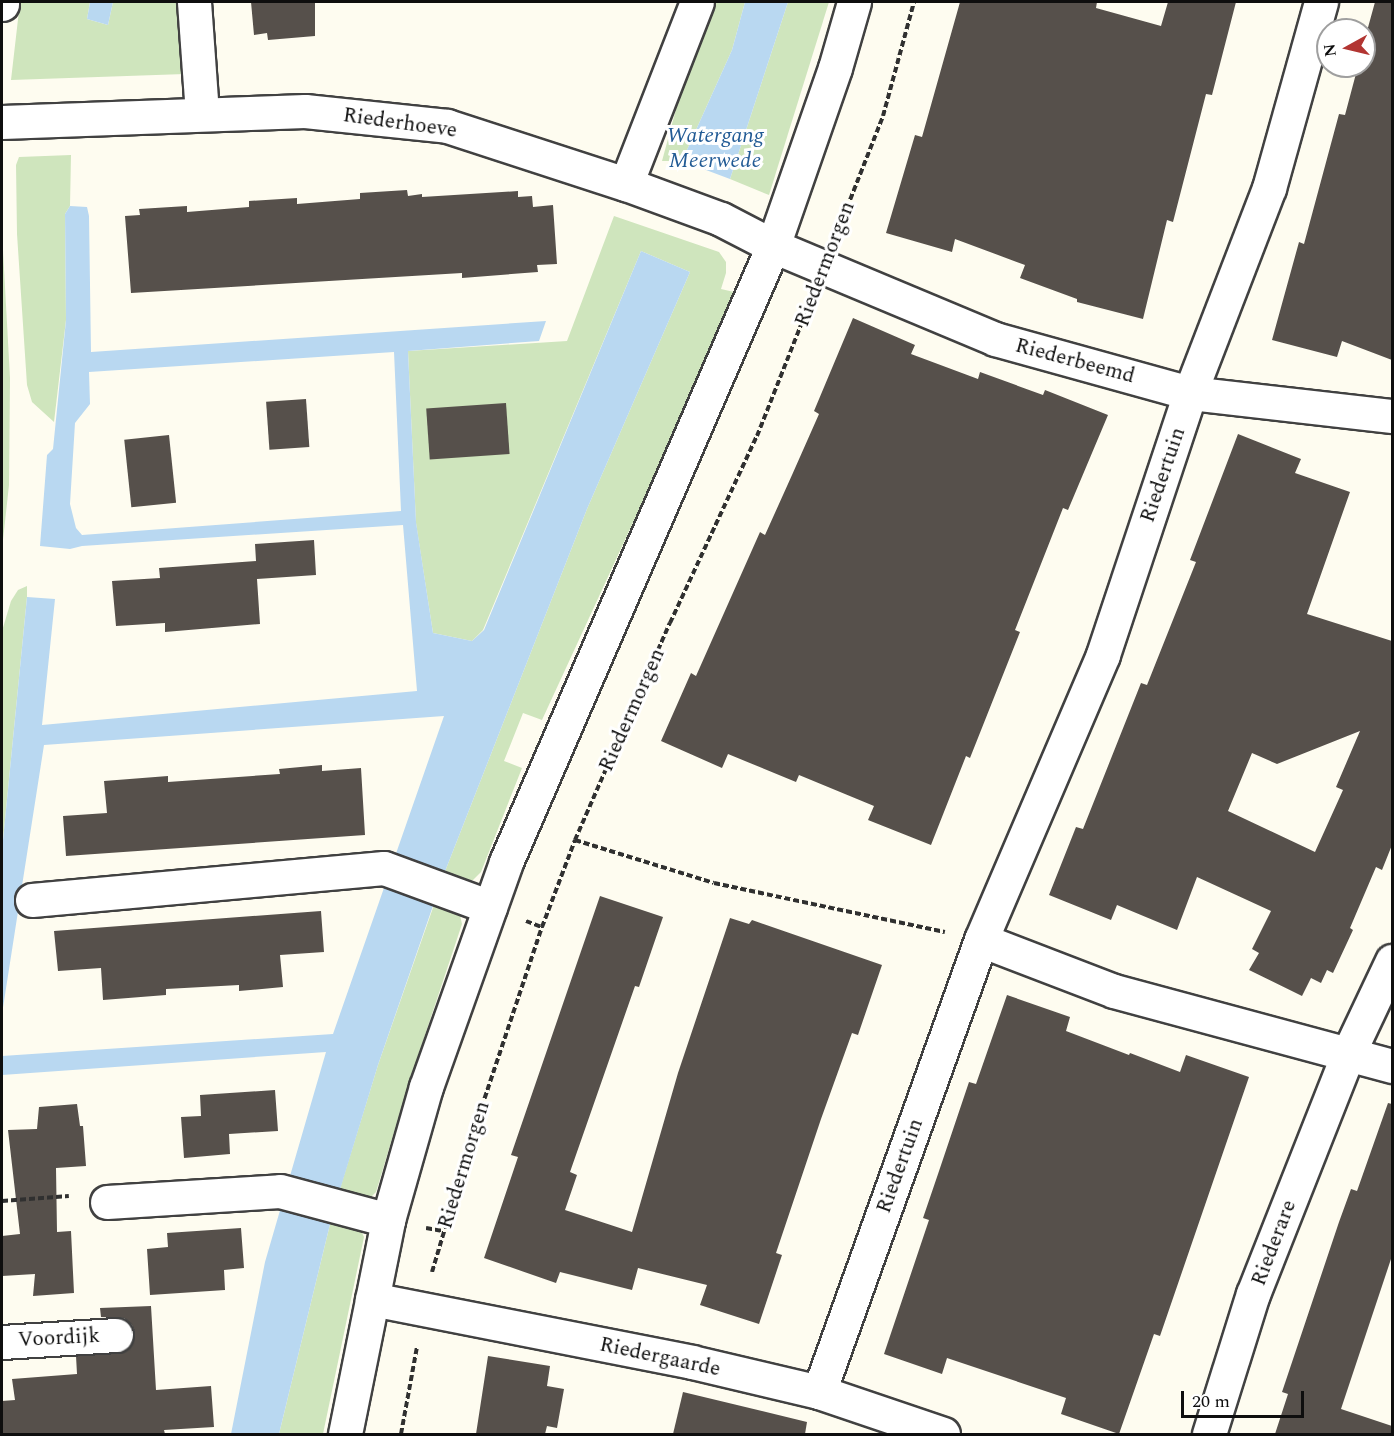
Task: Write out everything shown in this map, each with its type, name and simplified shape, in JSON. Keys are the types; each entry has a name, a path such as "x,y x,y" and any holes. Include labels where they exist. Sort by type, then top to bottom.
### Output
{"street":[{"path":"194,2 202,114"},
{"path":"626,184 697,2"},
{"path":"345,1434 388,1220 426,1087 510,851 773,246 835,68 854,2"},
{"name":"Riedertuin","path":"819,1392 981,940 1103,655 1191,393 1269,188 1321,2"},
{"name":"Riederhoeve","path":"2,122 305,111 447,126 626,184 721,219 773,246"},
{"name":"Riederbeemd","path":"773,246 995,339 1191,393 1392,416"},
{"path":"32,900 384,867 490,907"},
{"path":"981,940 1114,990 1392,1066"},
{"name":"Riederare","path":"1209,1434 1253,1294 1348,1054 1392,961"},
{"path":"107,1202 280,1191 388,1220"},
{"name":"Riedergaarde","path":"372,1299 692,1362 819,1392 943,1434"},
{"name":"Voordijk","path":"2,1342 116,1335"}],"path":[{"name":"Riedermorgen","path":"401,1434 423,1310 442,1231 542,927 575,840 670,623 757,436 883,116 914,2"},
{"path":"575,840 714,883 981,940"},
{"path":"2,1201 86,1194 107,1202"}],"green space":[{"path":"20,2 90,2 87,19 108,25 113,2 181,2 185,74 11,80"},
{"path":"705,2 745,2 732,50 682,161 662,161"},
{"path":"788,2 829,2 769,195 730,179"},
{"path":"71,155 70,206 65,214 66,320 54,422 32,402 27,385 17,234 16,165 19,157"},
{"path":"614,216 719,252 726,262 726,273 721,289 734,292 677,427 542,720 523,713 504,761 522,768 481,872 473,880 462,882 444,874 587,509 690,272 641,251 483,630 472,641 433,633 416,523 408,351 567,341"},
{"path":"2,232 10,378 9,485 2,549"},
{"path":"27,586 2,850 2,631 11,601 18,590"},
{"path":"435,902 453,908 460,915 462,924 407,1089 376,1192 368,1200 338,1195 378,1065"},
{"path":"332,1216 359,1226 364,1237 323,1434 279,1434"}],"water":[{"path":"90,2 113,2 108,25 87,19"},
{"name":"Watergang Meerwede","path":"745,2 788,2 730,179 682,161 732,50"},
{"path":"70,206 87,207 89,216 91,352 546,321 539,341 408,351 416,522 433,633 472,641 484,630 641,251 690,272 587,509 444,874 378,1065 332,1216 279,1434 231,1434 265,1262 326,1052 2,1075 2,1056 333,1034 444,716 44,745 2,1014 2,850 27,597 55,599 42,725 417,691 403,525 82,546 70,549 40,546 47,455 53,449 66,320 65,214","holes":["394,352 401,511 82,535 76,528 70,504 75,423 90,404 89,372"]}],"building":[{"path":"251,2 315,2 315,36 268,40 267,33 254,35"},
{"path":"960,2 1097,2 1096,8 1161,26 1168,2 1236,2 1212,95 1206,94 1173,222 1167,220 1143,319 1077,302 1077,299 1020,278 1025,265 955,239 952,252 886,233 915,135 922,137"},
{"path":"1375,2 1392,2 1392,360 1342,341 1337,357 1272,340 1299,242 1304,244 1339,114 1345,115 1355,78 1376,78 1376,18 1371,18"},
{"path":"407,190 408,196 422,194 422,197 518,191 518,197 532,196 533,207 553,205 557,264 537,265 538,272 462,278 462,273 131,293 125,216 140,215 139,209 187,206 187,212 249,207 249,201 297,198 297,204 360,199 360,193"},
{"path":"853,318 915,345 911,354 978,379 980,372 1043,395 1045,390 1108,415 1068,510 1063,508 1015,630 1020,632 970,758 966,756 931,845 868,820 874,806 799,775 796,782 728,754 722,768 661,741 691,673 696,676 760,532 765,535 819,414 814,411"},
{"path":"306,399 309,447 269,450 266,402"},
{"path":"506,403 510,454 430,459 426,409"},
{"path":"1238,434 1301,459 1295,473 1350,492 1307,614 1392,641 1392,845 1382,870 1376,867 1350,928 1353,930 1333,973 1327,970 1321,983 1311,978 1302,996 1249,970 1259,953 1252,949 1271,911 1197,877 1177,930 1117,905 1111,920 1049,895 1076,827 1083,829 1141,683 1147,685 1196,562 1190,560","holes":["1360,731 1336,787 1343,790 1315,852 1228,811 1252,753 1277,764"]},
{"path":"169,435 176,503 131,507 124,440"},
{"path":"314,540 316,575 257,579 260,624 165,632 165,623 116,626 112,581 160,578 159,568 256,561 255,544"},
{"path":"322,765 322,771 361,768 365,835 66,856 63,816 107,813 104,781 168,776 168,782 280,774 279,769"},
{"path":"600,896 663,917 639,987 635,986 570,1172 577,1175 565,1210 632,1232 678,1073 730,918 749,924 752,920 882,965 858,1035 852,1033 821,1119 776,1253 782,1255 759,1324 700,1305 707,1285 638,1268 632,1290 560,1272 556,1283 484,1258 518,1157 511,1155"},
{"path":"321,911 324,952 280,955 283,987 239,991 239,985 166,989 166,995 103,1000 101,968 58,971 54,931"},
{"path":"1007,995 1070,1017 1066,1031 1129,1055 1130,1053 1180,1072 1186,1055 1249,1077 1160,1336 1154,1334 1119,1434 1061,1414 1066,1398 947,1358 942,1374 884,1354 929,1220 923,1218 969,1082 976,1084"},
{"path":"275,1090 278,1131 229,1134 230,1154 184,1158 181,1117 201,1116 200,1095"},
{"path":"1388,1103 1392,1104 1392,1256 1341,1409 1392,1426 1392,1434 1275,1434 1288,1394 1282,1392 1339,1222 1351,1189 1357,1191"},
{"path":"77,1104 80,1126 83,1126 86,1166 56,1168 57,1232 71,1231 74,1293 33,1296 35,1274 2,1276 2,1236 20,1234 8,1130 37,1129 39,1107"},
{"path":"241,1228 244,1268 224,1270 225,1290 150,1295 147,1249 168,1247 167,1233"},
{"path":"151,1306 156,1390 211,1386 214,1427 164,1430 165,1434 2,1434 2,1401 15,1400 12,1379 77,1374 76,1356 126,1351 133,1343 135,1333 132,1325 124,1318 101,1317 100,1308"},
{"path":"488,1356 550,1366 547,1386 564,1389 557,1428 547,1426 545,1434 476,1434"},
{"path":"683,1392 807,1422 805,1434 673,1434"}]}
